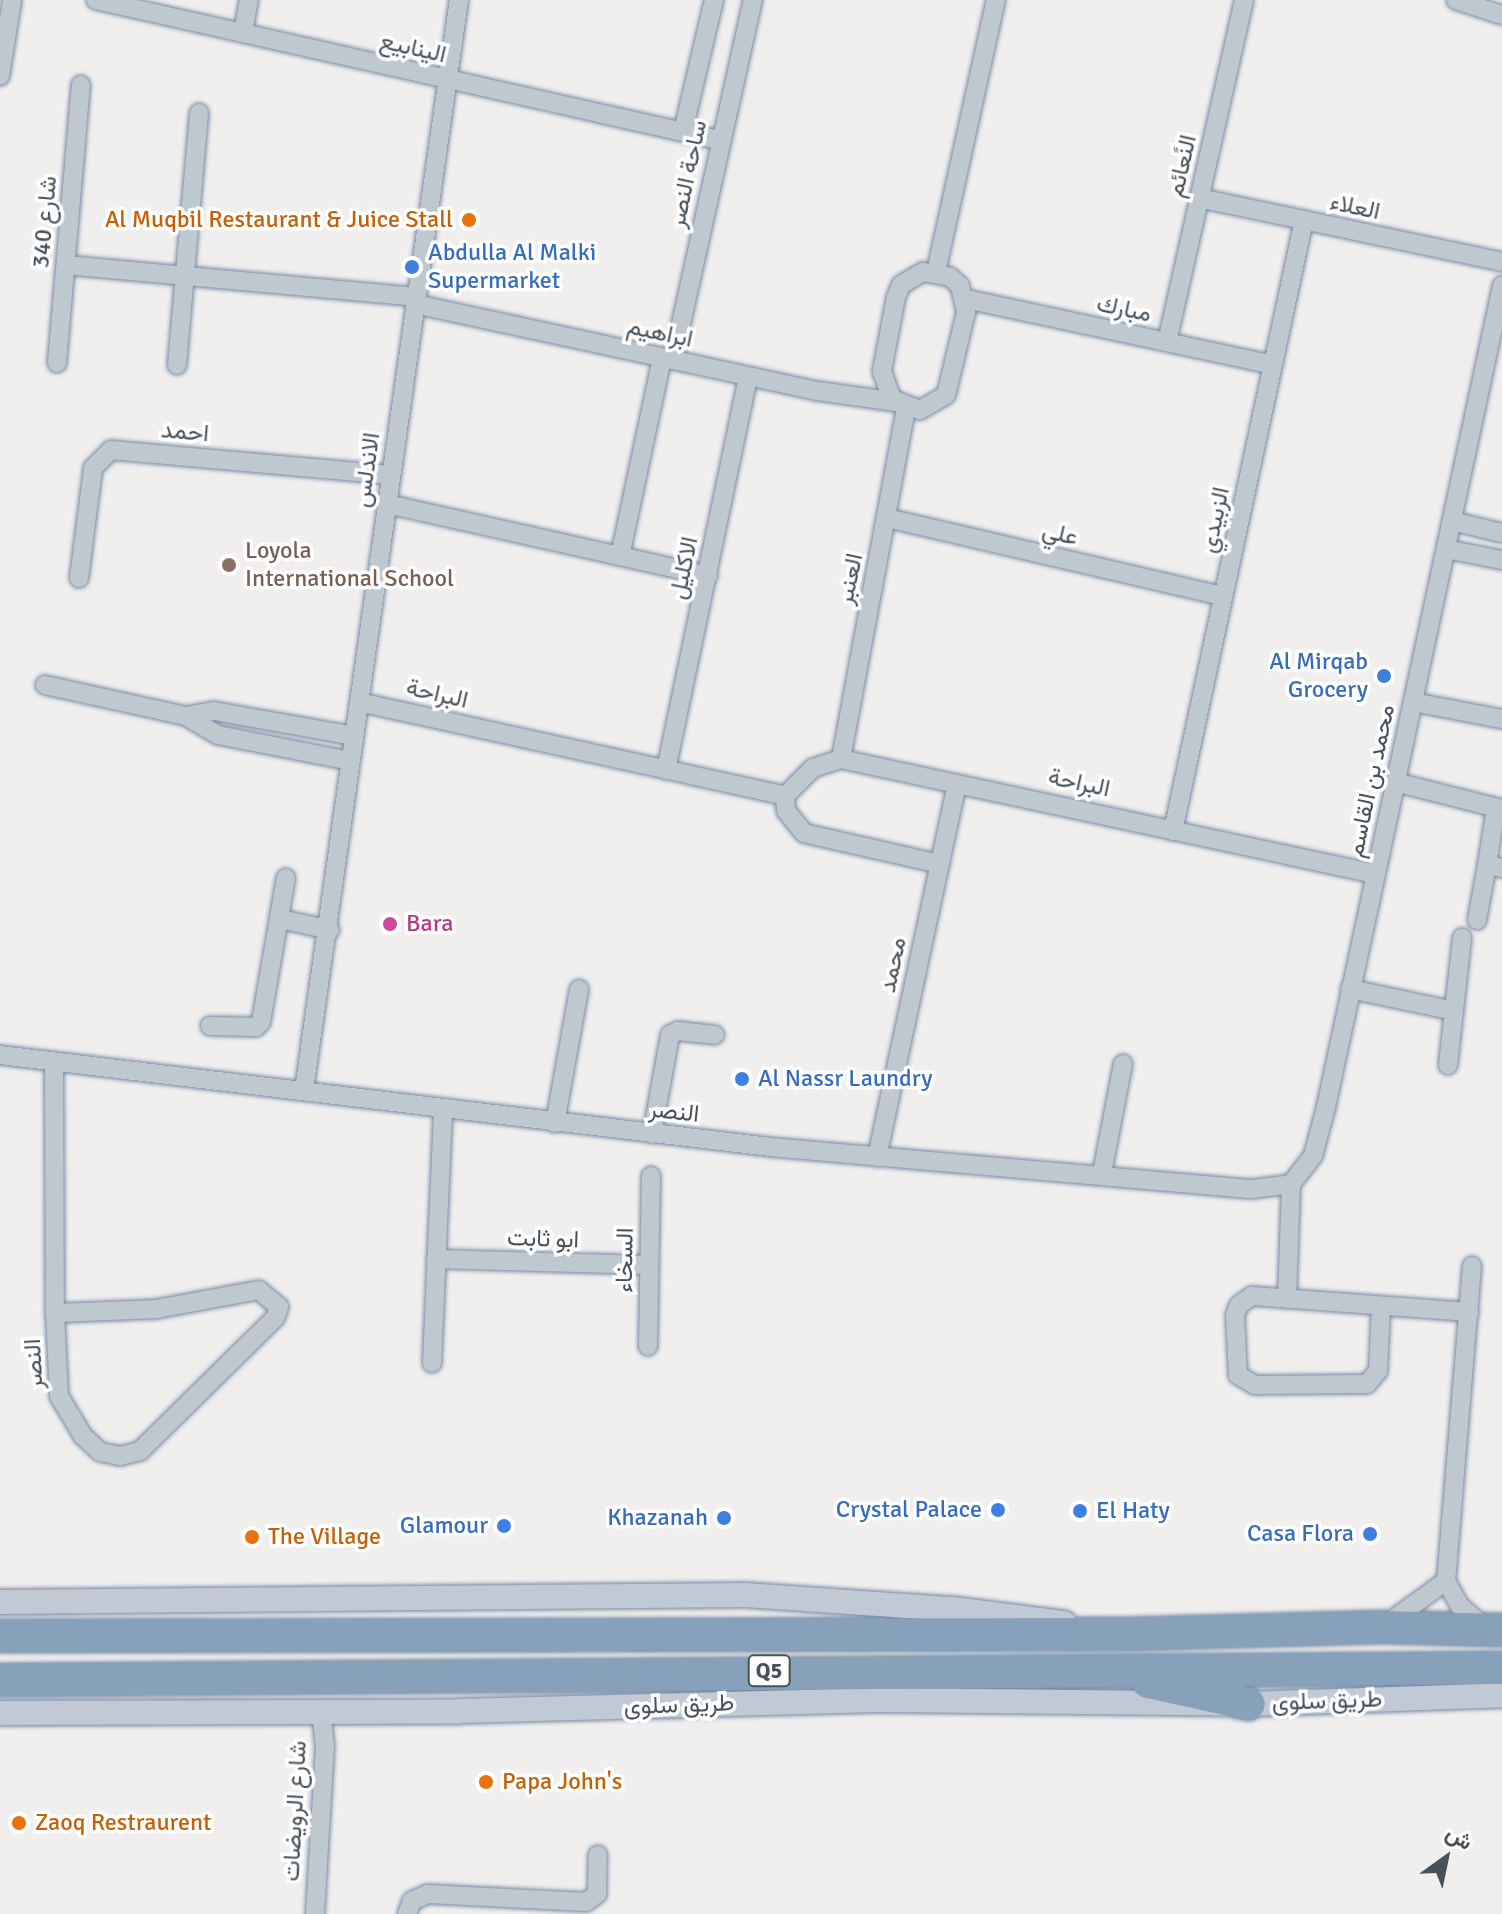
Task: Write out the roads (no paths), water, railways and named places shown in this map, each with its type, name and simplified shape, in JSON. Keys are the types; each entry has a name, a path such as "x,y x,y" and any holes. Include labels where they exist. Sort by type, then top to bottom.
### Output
{"highway":[{"name":"Q5","path":"0,1636 1128,1634 1382,1627 1495,1630"},
{"name":"طريق سلوى","path":"0,1680 1090,1669 1499,1689"},
{"path":"1090,1669 1249,1704"}],"main road":[{"path":"0,1592 33,1602"},
{"path":"0,1602 773,1596 987,1612 1128,1634"},
{"name":"طريق سلوى","path":"0,1713 321,1711 879,1700 1249,1704 1499,1689"}],"street":[{"path":"0,76 12,0"},
{"name":"الينابيع","path":"96,0 719,140"},
{"path":"243,33 249,0"},
{"name":"الاندلس","path":"304,1090 330,930 350,761 459,0"},
{"name":"ساحة النصر","path":"683,131 714,0"},
{"name":"ساحة النصر","path":"620,556 753,0"},
{"path":"936,272 996,0"},
{"name":"النًعائم","path":"1167,342 1244,0"},
{"path":"1464,2 1502,5"},
{"path":"1464,2 1502,15"},
{"name":"شارع 340","path":"57,363 81,85"},
{"path":"177,365 199,113"},
{"name":"العلاء","path":"1199,198 1502,262"},
{"name":"الزبيدي","path":"1173,831 1304,220"},
{"name":"ابراهيم","path":"66,265 416,300 668,359 901,405"},
{"path":"936,272 960,286 966,299 946,395 934,405 901,405 884,386 882,371 896,297 911,277 936,272"},
{"name":"محمد بن القاسم","path":"1291,1184 1313,1156 1502,286"},
{"name":"مبارك","path":"966,299 1273,365"},
{"name":"الاكليل","path":"666,770 748,376"},
{"name":"العنبر","path":"841,759 887,518 901,405"},
{"name":"احمد","path":"79,578 93,468 111,450 391,475"},
{"path":"387,504 708,576"},
{"name":"علي","path":"887,518 1223,596"},
{"path":"1452,521 1502,533"},
{"path":"1446,549 1502,560"},
{"path":"45,685 186,716 209,732 350,761"},
{"name":"البراحة","path":"359,702 785,796"},
{"path":"1413,702 1502,719"},
{"path":"186,716 214,711 354,736"},
{"path":"272,745 276,722"},
{"path":"841,759 813,768 785,796 786,811 804,833 940,864"},
{"name":"البراحة","path":"841,759 1375,874"},
{"name":"محمد","path":"877,1157 957,784"},
{"path":"1394,788 1499,808 1494,866 1477,920"},
{"path":"210,1026 259,1024 286,878"},
{"path":"280,919 330,930"},
{"path":"1448,1065 1462,938"},
{"path":"555,1123 579,989"},
{"path":"1350,989 1454,1011"},
{"path":"652,1134 670,1035 715,1035"},
{"name":"النصر","path":"0,1055 304,1090 443,1110 877,1157 1102,1173 1252,1189 1291,1184"},
{"name":"النصر","path":"54,1062 55,1313 59,1396 83,1436 100,1452 120,1456 140,1451 275,1318 279,1307 259,1290 156,1309 55,1313"},
{"path":"1102,1173 1123,1064"},
{"path":"432,1363 443,1110"},
{"name":"السخاء","path":"648,1346 651,1176"},
{"path":"1287,1299 1291,1184"},
{"name":"ابو ثابت","path":"436,1259 648,1265"},
{"path":"1472,1266 1446,1581 1460,1606 1495,1630"},
{"path":"1381,1306 1378,1371 1367,1384 1248,1384 1236,1368 1236,1310 1252,1296 1469,1312"},
{"path":"1382,1627 1446,1581"},
{"name":"شارع الرويضات","path":"315,1914 325,1747 321,1711"},
{"path":"407,1914 412,1901 428,1894 553,1907 592,1900 598,1888 598,1855"}],"place":[{"name":"Al Muqbil Restaurant & Juice Stall","path":"469,220"},
{"name":"Abdulla Al Malki Supermarket","path":"412,267"},
{"name":"Loyola International School","path":"229,565"},
{"name":"Al Mirqab Grocery","path":"1384,676"},
{"name":"Bara","path":"390,924"},
{"name":"Al Nassr Laundry","path":"742,1079"},
{"name":"Crystal Palace","path":"998,1510"},
{"name":"El Haty","path":"1080,1511"},
{"name":"Khazanah","path":"724,1518"},
{"name":"Glamour","path":"504,1526"},
{"name":"Casa Flora","path":"1370,1534"},
{"name":"The Village","path":"252,1537"},
{"name":"Papa John's","path":"486,1782"},
{"name":"Zaoq Restraurent","path":"19,1823"}]}
